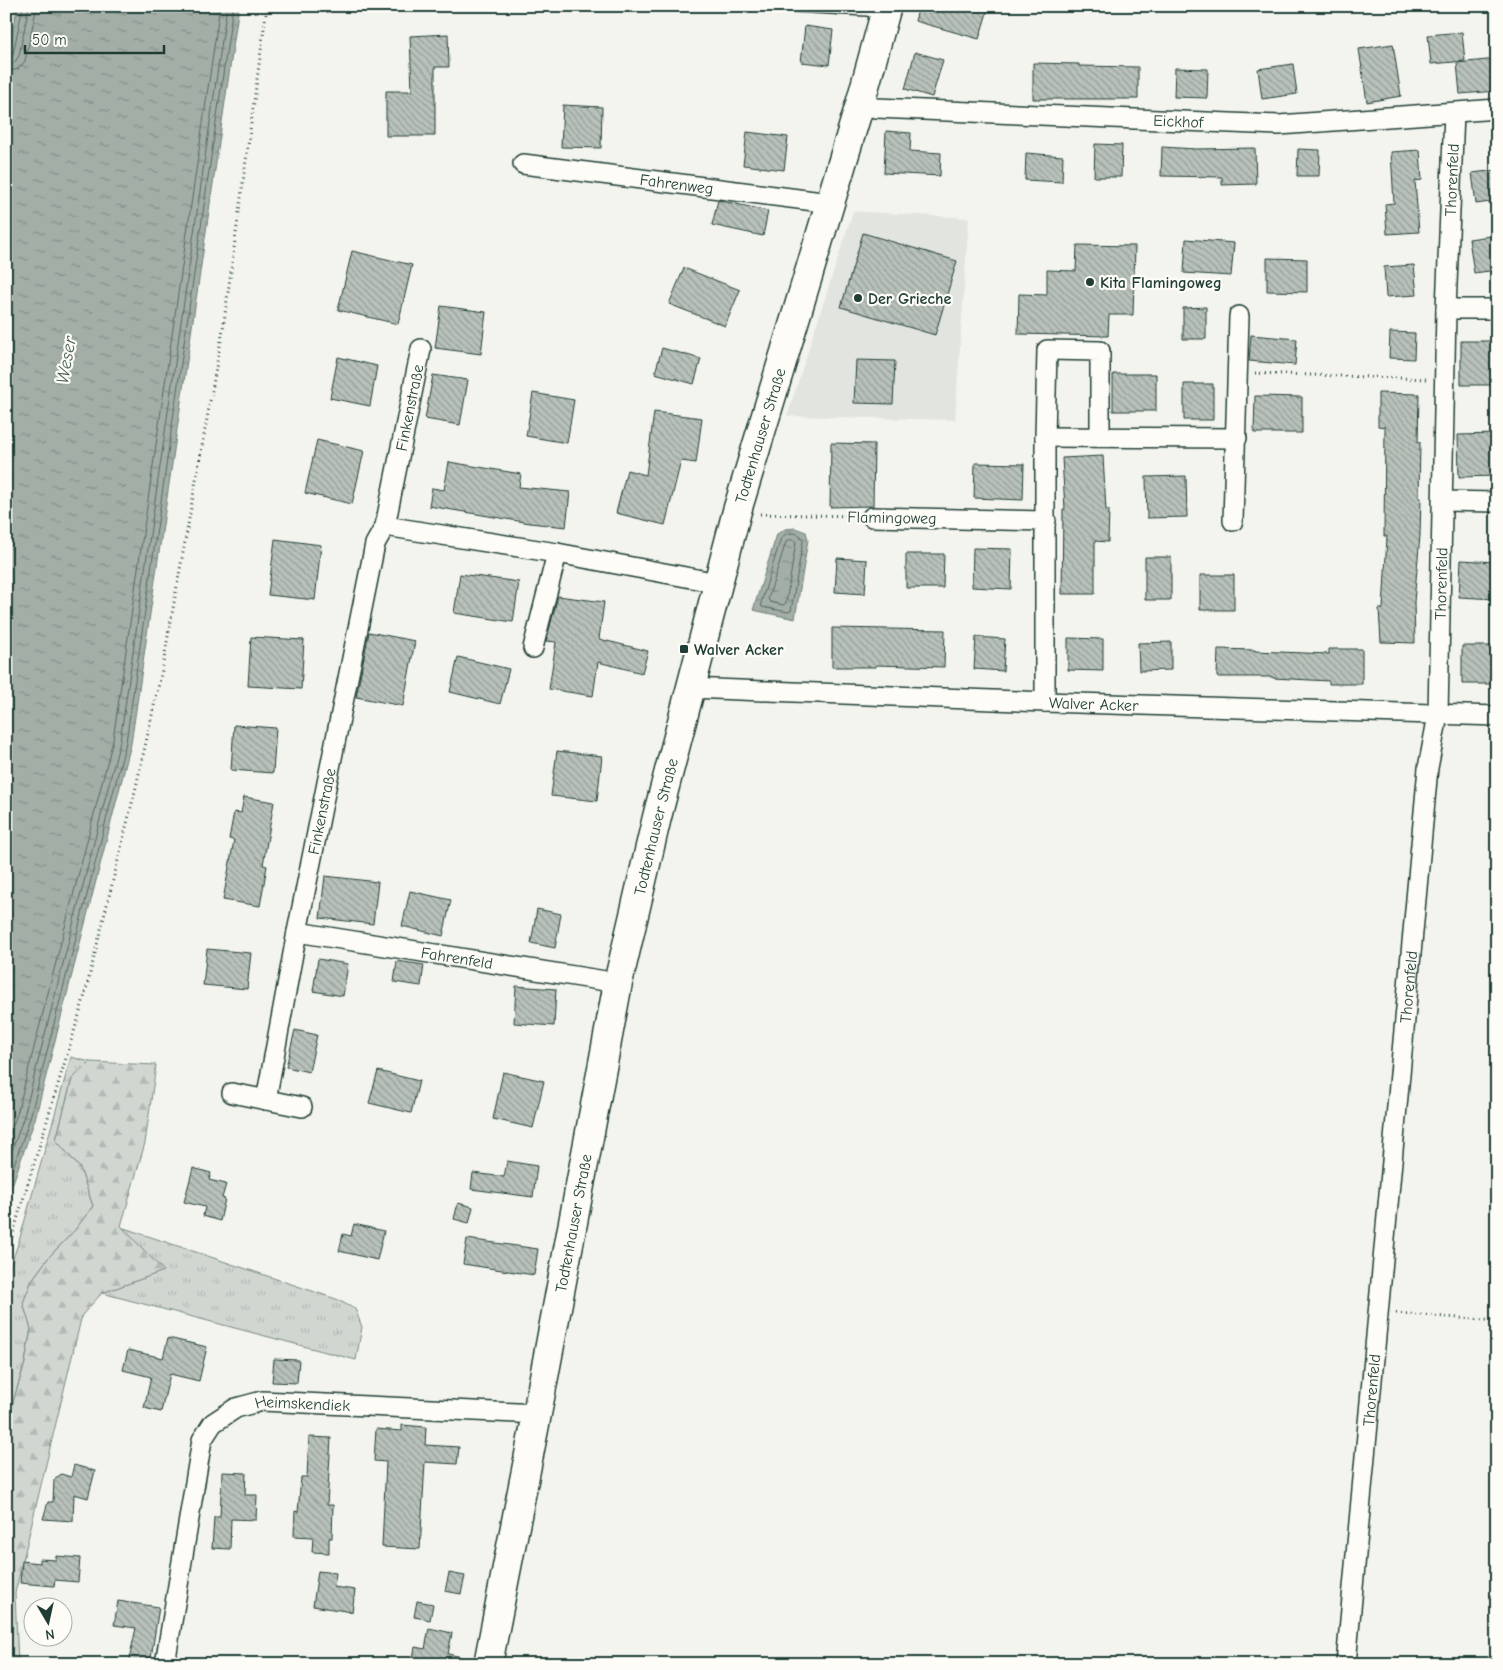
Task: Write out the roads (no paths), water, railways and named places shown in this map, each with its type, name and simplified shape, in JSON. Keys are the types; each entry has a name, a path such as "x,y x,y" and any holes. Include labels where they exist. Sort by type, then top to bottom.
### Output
{"main road":[{"name":"Todtenhauser Straße","path":"488,1664 618,983 690,688 718,583 886,11"}],"street":[{"name":"Eickhof","path":"860,104 876,108 1279,125 1497,109"},
{"name":"Thorenfeld","path":"1346,1664 1427,778 1438,715 1446,309 1454,113"},
{"name":"Fahrenweg","path":"523,164 830,203"},
{"path":"1446,309 1497,309"},
{"path":"1234,521 1239,316"},
{"name":"Finkenstraße","path":"266,1100 297,932 375,544 385,526 421,348"},
{"path":"1045,702 1045,437 1047,350 1100,351 1100,437"},
{"path":"1045,437 1237,438"},
{"path":"1442,501 1497,502"},
{"name":"Flamingoweg","path":"872,516 1046,521"},
{"path":"385,526 557,553 718,583"},
{"path":"533,648 557,553"},
{"name":"Walver Acker","path":"690,688 1045,702 1497,716"},
{"name":"Fahrenfeld","path":"297,932 618,983"},
{"path":"232,1093 302,1108"},
{"name":"Heimskendiek","path":"165,1664 202,1440 213,1423 236,1408 262,1401 537,1414"}],"lane":[{"path":"774,6 886,11"}],"water":[{"name":"Weser","path":"18,6 239,6 131,744 35,1119 6,1203 6,64"},
{"path":"795,528 806,532 808,540 795,619 753,610 777,534 785,529"}],"place":[{"name":"Kita Flamingoweg","path":"1090,282"},
{"name":"Der Grieche","path":"858,298"},
{"name":"Walver Acker","path":"684,649"}]}
